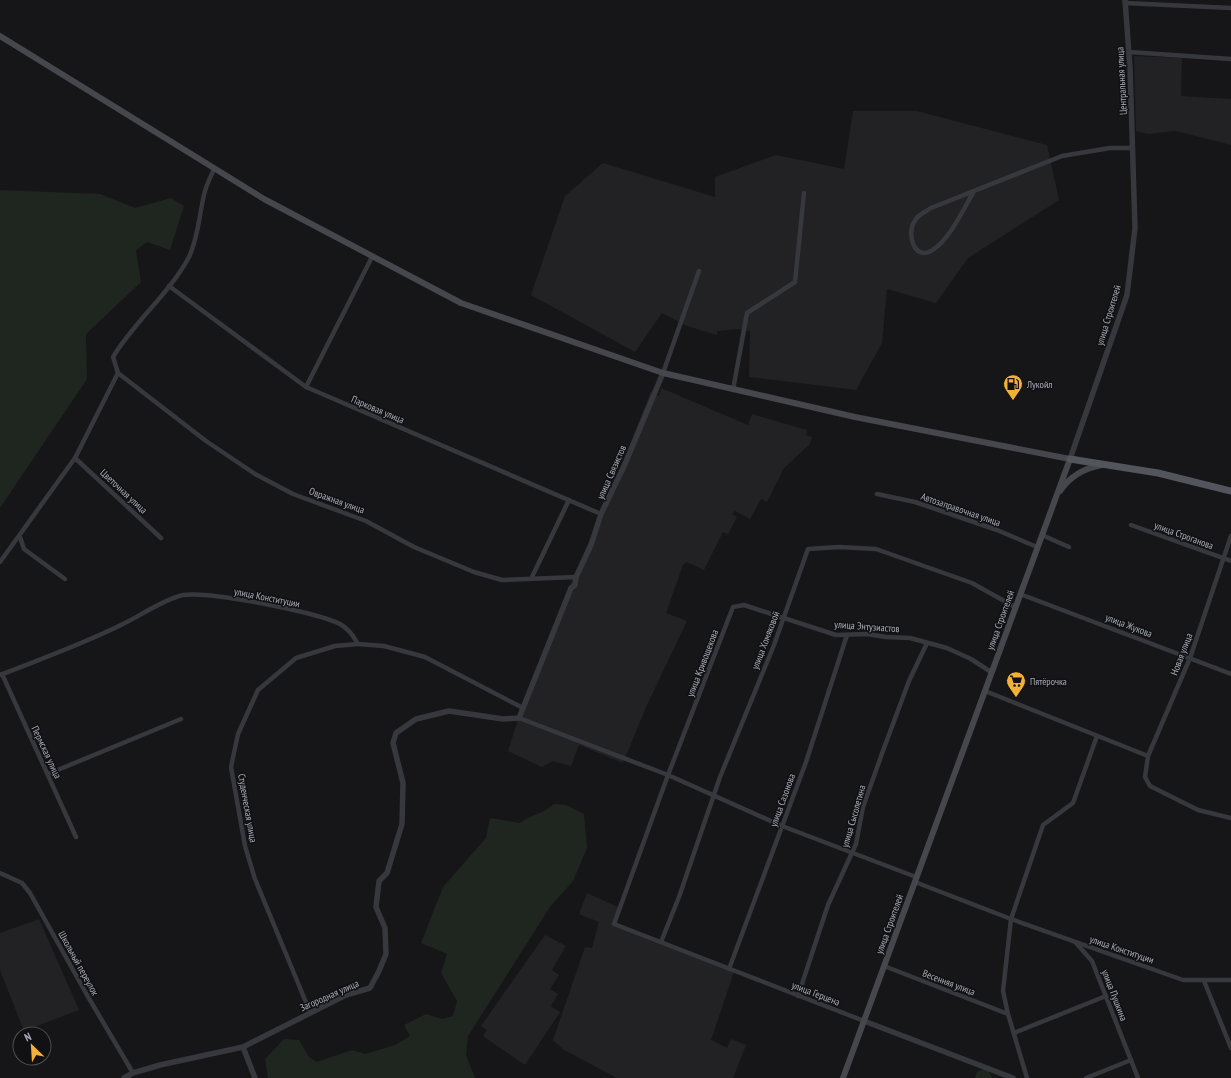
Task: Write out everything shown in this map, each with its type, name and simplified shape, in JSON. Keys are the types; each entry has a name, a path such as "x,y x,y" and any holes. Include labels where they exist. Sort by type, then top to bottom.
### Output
{"main road":[{"path":"0,36 264,199 461,303 663,373 862,418 1070,459 1158,474 1231,491"},
{"name":"улица Строителей","path":"843,1078 1070,459"},
{"path":"1055,499 1063,486 1077,474 1088,468 1104,465"}],"street":[{"path":"1125,2 1231,8"},
{"name":"Центральная улица","path":"1125,2 1129,52 1133,160"},
{"path":"1129,52 1231,59"},
{"path":"973,193 951,230 934,250 923,252 917,251 913,246 911,230 916,219 931,208 973,193 1025,169 1062,156 1110,148 1132,148"},
{"name":"улица Строителей","path":"1070,459 1127,295 1135,228 1133,160"},
{"path":"0,562 20,537 75,458 118,373 113,357 124,340 149,313 189,255 200,223 205,191 214,169"},
{"path":"733,390 747,313 795,282 804,193"},
{"path":"306,388 372,257"},
{"path":"663,373 699,271"},
{"name":"Парковая улица","path":"169,286 306,388 601,514"},
{"name":"Овражная улица","path":"118,373 212,445 254,474 293,494 366,521 414,547 474,572 502,580 576,577"},
{"name":"улица Связистов","path":"519,718 571,588 575,585 576,577 591,545 601,514 625,464 663,373"},
{"name":"Цветочная улица","path":"75,458 161,538"},
{"name":"Автозаправочная улица","path":"878,494 915,502 998,530 1037,547"},
{"path":"531,579 569,500"},
{"name":"улица Строганова","path":"1131,525 1231,561"},
{"path":"1042,535 1069,547"},
{"name":"Новая улица","path":"1231,536 1190,658 1148,756 1145,777 1150,786 1198,810 1231,818"},
{"path":"20,537 24,549 65,579"},
{"name":"улица Хомяковой","path":"661,942 679,897 714,796 783,619 808,549 839,547 876,549 972,583 1015,607"},
{"name":"улица Жукова","path":"1020,594 1231,674"},
{"name":"улица Конституции","path":"1,675 85,641 182,596 205,596 268,605 310,615 339,624 349,630 358,644"},
{"name":"улица Кривощекова","path":"668,775 733,607 744,606 783,619"},
{"name":"улица Энтузиастов","path":"783,619 836,635 867,634 886,637 910,638 947,648 970,659 991,672"},
{"name":"улица Сазонова","path":"729,969 806,762 847,635"},
{"name":"улица Сысолетина","path":"798,996 828,905 856,844 863,807 884,748 909,681 928,643"},
{"path":"358,644 384,646 425,657 523,708"},
{"name":"Студенческая улица","path":"310,1012 255,879 245,846 232,767 238,734 258,690 296,658 335,646 358,644"},
{"name":"Пермская улица","path":"1,675 76,837"},
{"path":"984,691 1148,756"},
{"name":"Загородная улица","path":"124,1078 133,1073 243,1047 346,995 370,988 386,954 385,928 376,907 379,880 387,873 402,824 403,783 393,744 396,732 416,719 449,710 504,719 519,718"},
{"name":"улица Конституции","path":"519,718 668,775 782,826 852,852 1011,919 1183,980 1231,980"},
{"path":"48,774 181,719"},
{"path":"1027,1078 1008,1014 1004,991 1011,919 1042,825 1073,804 1097,736"},
{"name":"улица Герцена","path":"668,775 614,924 1013,1078"},
{"name":"Школьный переулок","path":"0,873 22,883 30,893 133,1073"},
{"name":"улица Пушкина","path":"1075,942 1092,961 1138,1078"},
{"name":"Весенняя улица","path":"884,966 1008,1014"},
{"path":"1204,981 1231,1048"},
{"path":"1014,1033 1106,996"},
{"path":"243,1047 256,1078"},
{"path":"1086,1078 1131,1060"}],"shaded area":[{"path":"1134,56 1182,58 1181,96 1231,99 1231,145 1176,131 1148,134 1136,131"},
{"path":"853,111 917,111 1047,145 1059,200 968,258 936,303 887,289 882,343 856,390 749,377 750,331 740,329 717,331 717,335 687,326 662,313 635,352 531,295 565,196 603,163 715,197 715,177 776,155 844,169"},
{"path":"0,190 100,194 135,208 171,198 184,206 170,250 147,242 136,250 141,282 86,334 87,379 0,508"},
{"path":"661,388 748,425 752,414 807,430 806,435 812,437 810,444 784,468 767,502 761,499 750,519 735,511 732,514 737,517 728,534 723,532 704,570 687,562 683,565 666,613 687,621 647,705 623,763 579,745 571,766 553,761 542,767 508,751 523,704 568,590 623,462 651,391 659,396"},
{"path":"554,804 566,805 584,814 587,848 573,881 550,907 468,1036 466,1055 475,1078 268,1078 265,1059 284,1039 299,1040 309,1057 317,1062 352,1050 365,1054 395,1045 410,1036 404,1025 426,1014 442,1019 453,1016 457,1001 441,973 447,954 421,943 443,887 486,838 490,818 520,823 546,810"},
{"path":"587,893 618,907 612,925 734,972 711,1040 727,1048 731,1039 746,1045 733,1078 617,1078 564,1050 553,1040 585,947 592,948 599,922 579,914"},
{"path":"39,919 79,1010 37,1026 22,1026 0,970 0,933"},
{"path":"545,935 566,946 552,970 559,975 550,989 558,994 551,1006 560,1012 525,1065 483,1036 487,1030 481,1026"},
{"path":"983,1069 989,1071 992,1078 975,1078 977,1072"}],"place":[{"name":"Лукойл","path":"1013,401"},
{"name":"Пятёрочка","path":"1016,698"}]}
